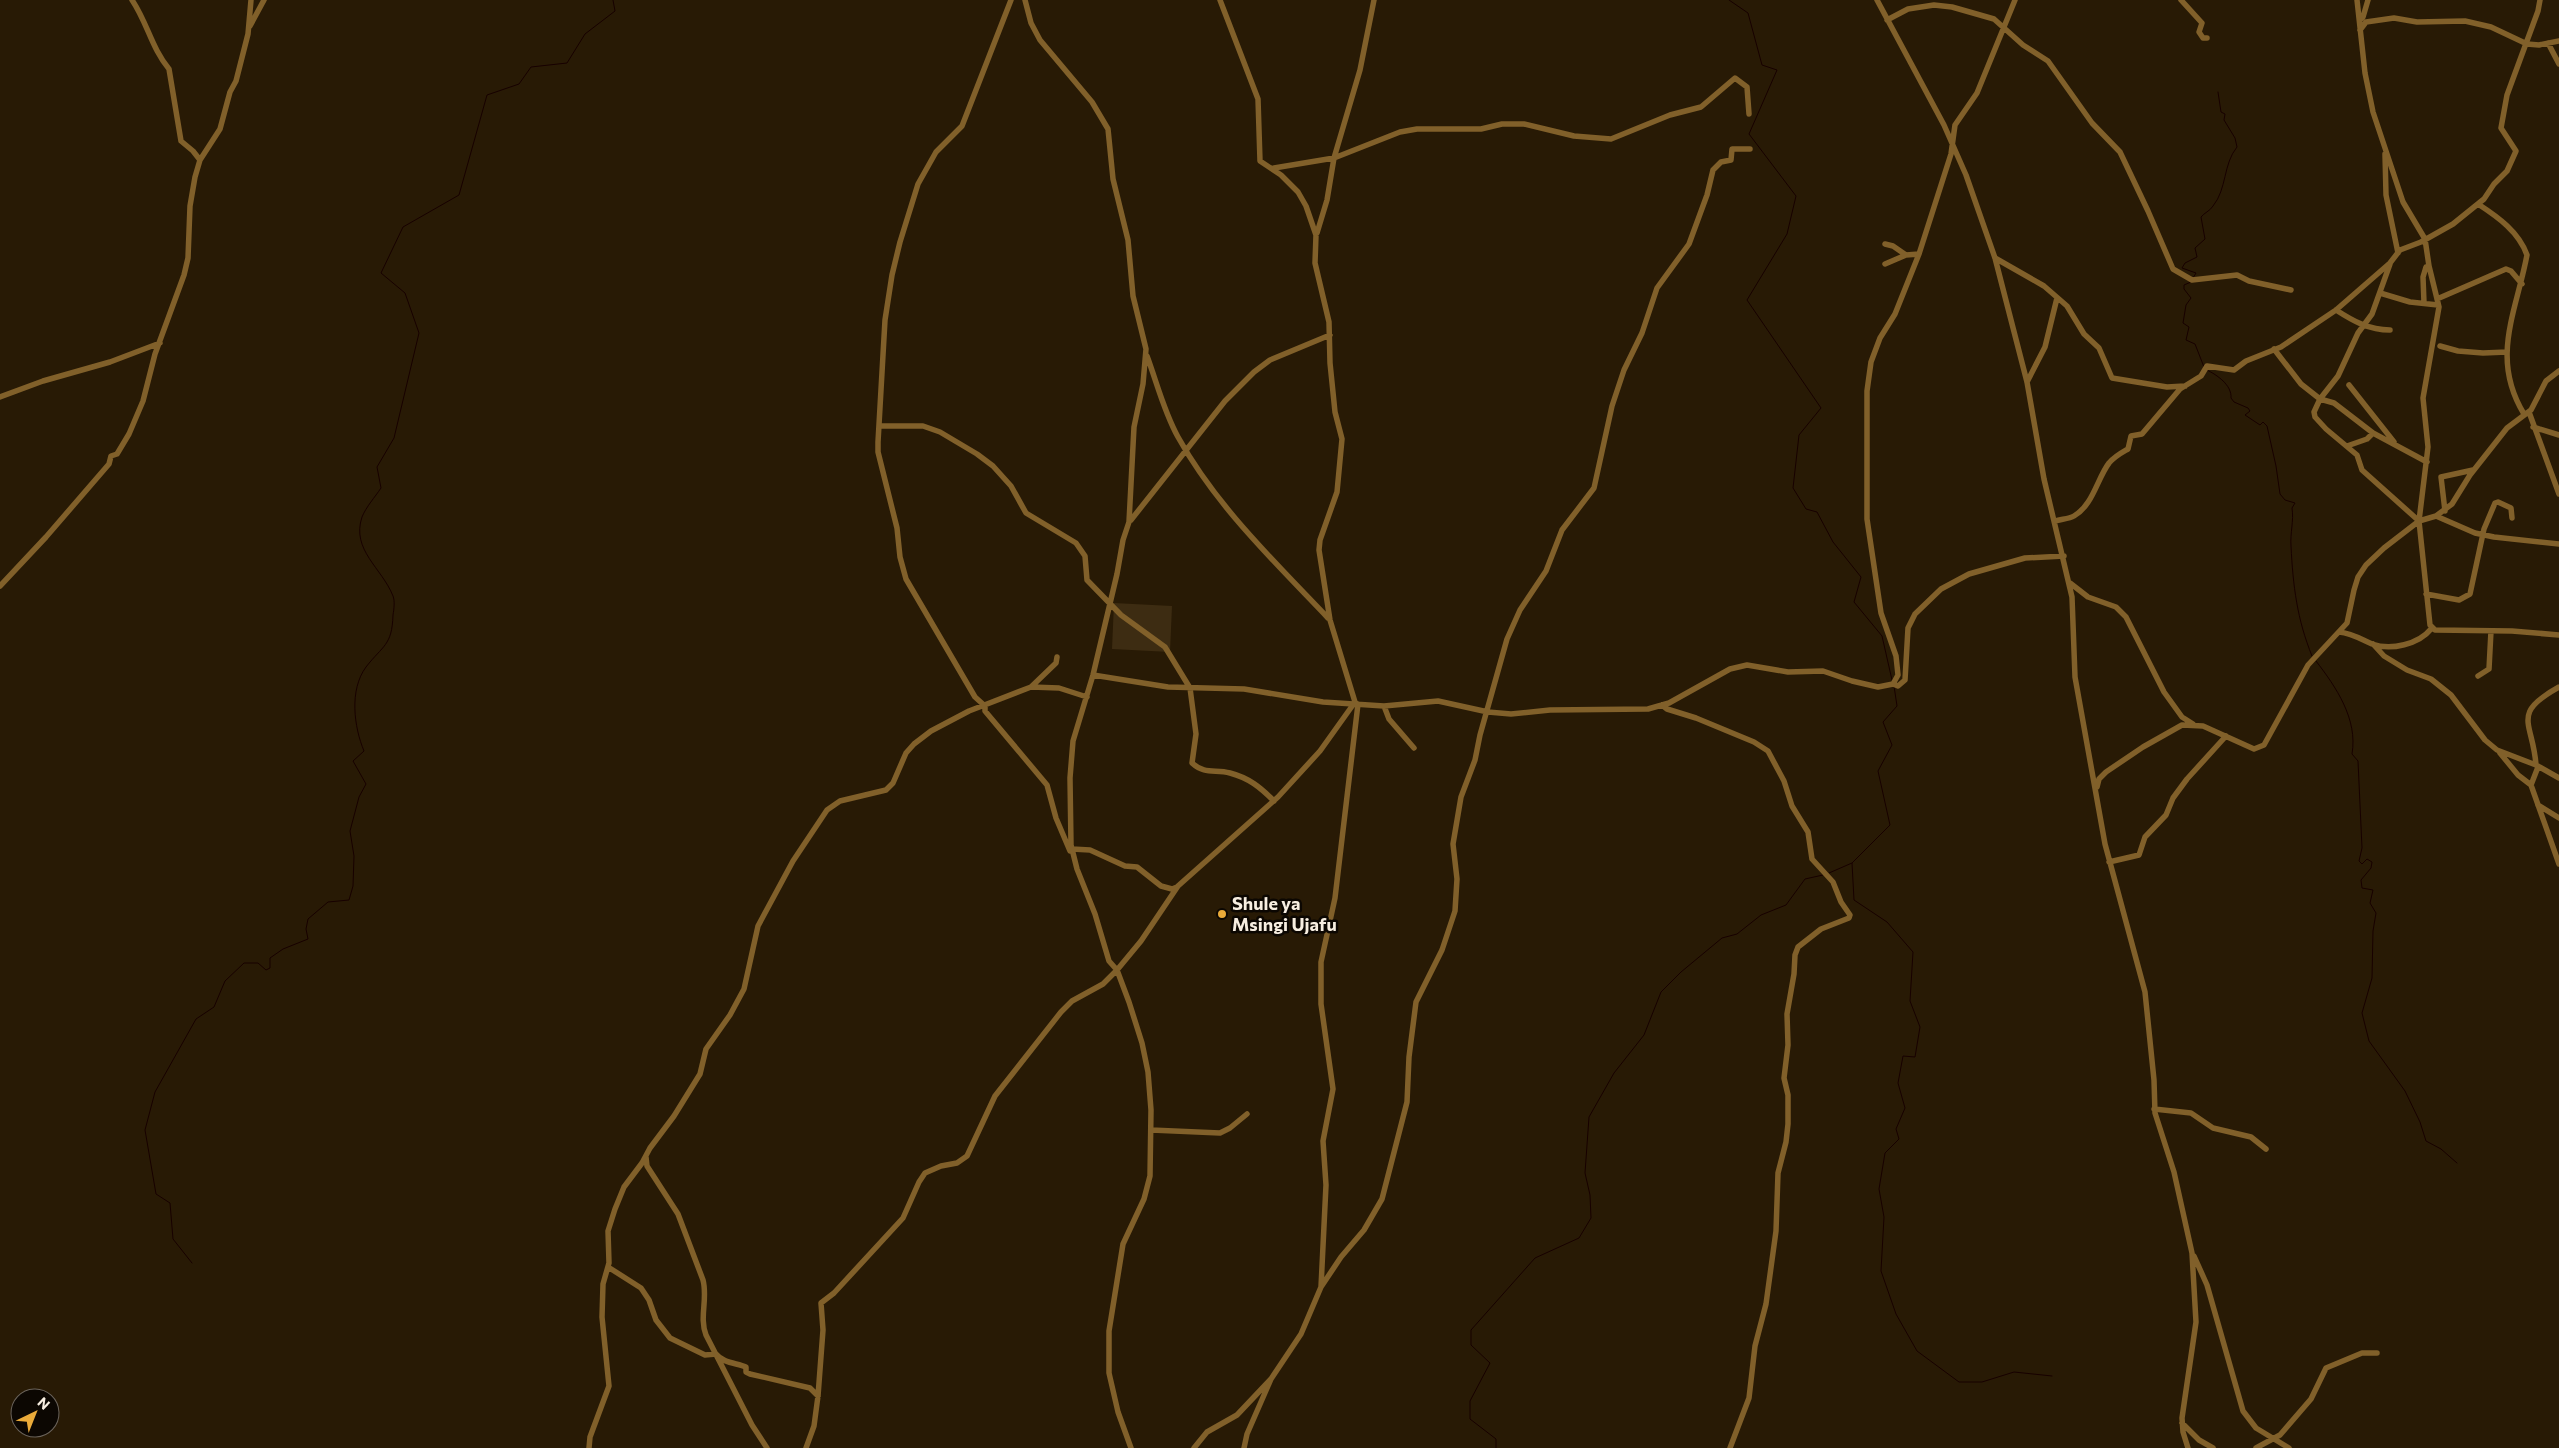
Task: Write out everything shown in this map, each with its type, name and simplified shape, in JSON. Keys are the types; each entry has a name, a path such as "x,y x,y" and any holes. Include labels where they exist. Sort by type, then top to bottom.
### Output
{"street":[{"path":"132,0 145,20 161,60 169,69 181,141 200,160"},
{"path":"0,586 109,464 111,456 116,457 143,401 160,343 186,267 191,200 200,160 222,126 230,92 236,81 249,28 251,0"},
{"path":"249,28 264,0"},
{"path":"985,706 975,697 906,579 900,557 897,528 878,452 885,320 892,275 917,188 936,152 962,126 1011,0"},
{"path":"1025,0 1031,23 1040,40 1092,102 1108,129 1113,179 1126,228 1133,296 1143,330 1146,353 1171,423 1185,449 1239,522 1330,620"},
{"path":"1220,0 1258,99 1258,155 1262,163 1287,180 1303,198 1316,235"},
{"path":"1321,1287 1326,1185 1323,1141 1333,1089 1322,1004 1321,962 1335,898 1356,703 1330,620 1319,545 1337,492 1342,439 1335,412 1329,356 1330,335 1315,263 1316,235 1327,200 1334,158 1360,70 1374,0"},
{"path":"1877,0 1953,146 1969,184 1995,258 2027,382 2044,479 2070,583 2073,603 2075,677 2109,862 2145,992 2154,1080 2154,1109 2174,1172 2192,1253 2196,1322 2187,1374 2182,1423 2188,1448"},
{"path":"1893,684 1898,675 1896,656 1882,612 1880,590 1867,519 1867,390 1874,352 1895,314 1919,254 1953,146 1956,125 1978,93 2015,0"},
{"path":"2182,0 2202,23 2199,32 2202,38 2207,38"},
{"path":"2357,0 2368,94 2403,202 2425,239 2429,266 2438,302 2423,398 2428,447 2419,521 2431,628"},
{"path":"2360,20 2363,17 2368,0"},
{"path":"2055,521 2075,515 2094,492 2110,462 2119,453 2128,449 2131,436 2142,434 2185,386 2201,376 2209,365 2230,371 2290,341 2336,310 2390,264 2398,253 2459,220 2478,204 2507,170 2516,151 2502,128 2505,99 2527,44 2540,0"},
{"path":"1887,20 1918,6 1941,6 1981,14 1994,19 2022,46 2048,61 2092,123 2120,152 2173,269 2192,280 2237,275 2249,281 2256,280 2291,290"},
{"path":"2360,30 2366,22 2378,19 2394,18 2417,22 2465,20 2491,27 2527,44 2559,41"},
{"path":"2548,43 2559,64"},
{"path":"1273,169 1334,158 1400,132 1417,129 1480,129 1502,124 1524,124 1574,136 1611,139 1670,115 1701,107 1735,78 1747,87 1749,114"},
{"path":"1194,1448 1202,1436 1209,1430 1237,1415 1271,1379 1302,1334 1321,1287 1341,1257 1364,1230 1382,1199 1407,1102 1409,1057 1416,1002 1442,950 1455,911 1457,879 1453,853 1456,822 1464,789 1475,760 1480,735 1507,639 1518,615 1546,571 1562,530 1594,488 1612,406 1624,370 1642,333 1658,285 1689,244 1714,167 1721,162 1730,160 1730,150 1733,148 1750,149"},
{"path":"2385,148 2386,195 2398,253"},
{"path":"2478,204 2510,228 2523,244 2527,255 2522,284 2509,323 2507,352 2510,388 2534,427 2559,492"},
{"path":"1885,244 1893,246 1906,255"},
{"path":"1885,264 1906,255 1919,254"},
{"path":"1995,258 2044,286 2067,306 2084,334 2099,348 2112,378 2167,387 2185,386"},
{"path":"2390,264 2380,293 2364,325 2353,341 2338,376 2320,399 2314,412 2326,429 2357,455 2362,470 2419,521"},
{"path":"2424,303 2423,277 2426,267"},
{"path":"2380,293 2424,303 2438,302 2506,269 2512,271 2522,284"},
{"path":"2027,382 2045,346 2057,298"},
{"path":"2336,310 2364,325 2390,330"},
{"path":"1129,522 1185,449 1226,401 1260,367 1282,354 1330,335"},
{"path":"0,397 50,379 110,362 160,343"},
{"path":"2440,346 2458,351 2507,352"},
{"path":"2274,349 2301,384 2320,399 2334,403 2373,433 2427,462"},
{"path":"1131,1448 1118,1412 1109,1373 1109,1331 1123,1244 1144,1199 1150,1176 1151,1130 1148,1072 1142,1043 1117,970 1109,961 1072,849 1071,750 1093,675 1111,602 1123,540 1129,522 1134,428 1146,353"},
{"path":"2070,583 2088,597 2116,607 2126,617 2164,692 2182,716 2197,725 2254,749 2264,745 2308,665 2339,632 2350,616 2354,590 2366,565 2384,548 2419,521 2446,511 2460,495 2473,470 2507,428 2527,413 2546,381 2559,371"},
{"path":"2349,385 2397,446"},
{"path":"880,426 917,425 929,428 987,460 1011,486 1026,513 1067,535 1079,545 1084,556 1086,578 1111,602 1121,615 1165,647 1190,688 1196,734 1192,763 1204,772 1228,772 1251,780 1274,801"},
{"path":"2534,427 2559,435"},
{"path":"2347,446 2367,439 2373,433"},
{"path":"2446,511 2441,476 2473,470"},
{"path":"2426,594 2459,600 2470,594 2484,535 2495,503 2498,502 2512,508 2512,518"},
{"path":"2436,516 2484,535 2559,544"},
{"path":"1093,675 1141,684 1190,688 1244,689 1314,702 1384,706 1438,701 1488,712 1511,714 1550,710 1636,710 1662,705 1730,669 1747,665 1788,672 1823,671 1878,687 1893,684 1898,686 1905,680 1907,634 1911,621 1941,589 1969,574 2025,558 2064,556"},
{"path":"2339,632 2357,636 2373,644 2391,646 2409,643 2422,638 2431,628"},
{"path":"2431,628 2559,635"},
{"path":"2478,676 2489,669 2491,631"},
{"path":"2373,644 2384,656 2407,670 2432,679 2451,695 2486,740 2518,775 2531,785 2559,864"},
{"path":"589,1448 590,1438 609,1386 602,1318 603,1284 608,1267 608,1231 613,1214 624,1187 646,1157 698,1077 706,1049 738,1001 746,984 758,926 793,861 827,810 840,801 886,790 893,783 906,753 914,744 955,718 1031,687 1056,663 1057,657"},
{"path":"1031,687 1059,688 1087,697"},
{"path":"2531,785 2537,766 2535,747 2527,725 2530,710 2539,698 2559,687"},
{"path":"806,1448 814,1426 818,1396 823,1330 821,1303 834,1293 900,1221 925,1173 938,1167 957,1163 967,1156 995,1096 1060,1012 1107,980 1117,970 1141,941 1177,888 1274,801 1320,750 1356,703"},
{"path":"1662,705 1667,709 1696,718 1754,742 1768,751 1784,781 1792,806 1808,832 1812,859 1833,882 1841,902 1850,916 1821,928 1798,947 1795,955 1794,974 1787,1014 1788,1045 1784,1078 1788,1095 1788,1124 1786,1142 1778,1173 1776,1230 1766,1304 1755,1346 1749,1398 1730,1448"},
{"path":"985,706 984,711 1048,788 1056,818 1076,861"},
{"path":"1384,706 1386,715 1392,724 1414,748"},
{"path":"2097,791 2102,774 2143,747 2182,725 2197,725"},
{"path":"2109,862 2139,855 2145,837 2166,815 2173,798 2187,779 2226,736"},
{"path":"2497,750 2537,766 2559,778"},
{"path":"2538,805 2559,818"},
{"path":"1072,849 1090,850 1125,866 1138,867 1161,886 1169,889 1177,888"},
{"path":"2154,1109 2192,1113 2213,1128 2251,1136 2266,1149"},
{"path":"1151,1130 1220,1133 1230,1128 1247,1114"},
{"path":"646,1157 647,1166 678,1214 703,1280 706,1291 703,1327 752,1426 767,1448"},
{"path":"2192,1253 2207,1285 2243,1411 2256,1428 2287,1447"},
{"path":"608,1267 641,1288 649,1300 656,1320 670,1338 705,1355 716,1354 724,1360 746,1367 746,1372 750,1374 810,1388 818,1396"},
{"path":"2256,1448 2275,1440 2284,1431 2311,1399 2326,1368 2362,1352 2377,1353"},
{"path":"1244,1448 1246,1434 1271,1379"},
{"path":"2182,1423 2199,1440 2213,1448"},
{"path":"2284,1431 2287,1447"}],"shaded area":[{"path":"1114,603 1172,606 1170,652 1112,649"}],"waterway":[{"path":"192,1263 173,1239 170,1203 156,1194 145,1130 155,1092 196,1019 214,1007 225,981 244,963 258,963 266,970 270,968 270,958 283,949 308,939 306,929 308,919 328,902 349,900 353,886 354,856 350,831 359,797 366,784 353,761 364,751 356,720 355,697 357,686 366,667 386,644 391,633 394,605 393,596 388,586 364,549 360,529 364,513 381,488 377,467 394,438 419,333 405,293 381,273 403,227 459,195 487,95 519,84 531,67 567,63 585,34 615,11 613,0"},
{"path":"1729,0 1748,13 1762,65 1777,70 1749,134 1796,196 1787,234 1747,300 1821,408 1799,435 1793,488 1806,509 1817,512 1833,542 1861,577 1854,602 1882,636 1892,680"},
{"path":"2193,278 2196,273 2182,268 2185,263 2197,257 2195,248 2205,239 2201,217 2212,208 2221,192 2229,161 2237,147 2235,138 2224,120 2225,114 2221,112 2218,92"},
{"path":"2191,282 2184,285 2184,289 2191,298 2186,305 2183,323 2189,327 2186,340 2195,344 2204,367"},
{"path":"2207,370 2226,385 2234,402 2248,408 2250,411 2245,415 2260,425 2263,422 2267,426 2280,494 2285,500 2295,503 2292,508 2291,541 2293,575 2299,615 2312,656"},
{"path":"2316,661 2344,704 2352,728 2352,754 2358,761 2362,848 2359,861 2362,864 2367,859 2372,862 2371,868 2361,880 2362,888 2373,890 2370,903 2376,913 2373,931 2372,978 2362,1013 2369,1041 2405,1091 2420,1122 2426,1141 2441,1149 2457,1163"},
{"path":"1894,686 1897,706 1883,722 1892,745 1878,771 1890,825 1852,863 1854,900 1887,922 1913,952 1910,1001 1920,1027 1915,1057 1903,1056 1898,1083 1905,1108 1896,1129 1899,1139 1885,1153 1879,1189 1884,1217 1881,1271 1896,1314 1917,1351 1959,1382 1982,1382 2014,1372 2052,1376"},
{"path":"1829,873 1852,863"},
{"path":"1496,1448 1496,1439 1470,1419 1470,1401 1490,1363 1471,1345 1471,1330 1535,1258 1579,1238 1591,1218 1590,1195 1585,1173 1589,1117 1614,1073 1644,1035 1661,992 1681,972 1722,938 1737,934 1761,915 1786,905 1805,879 1823,875"}],"place":[{"name":"Shule ya Msingi Ujafu","path":"1222,914"}]}
